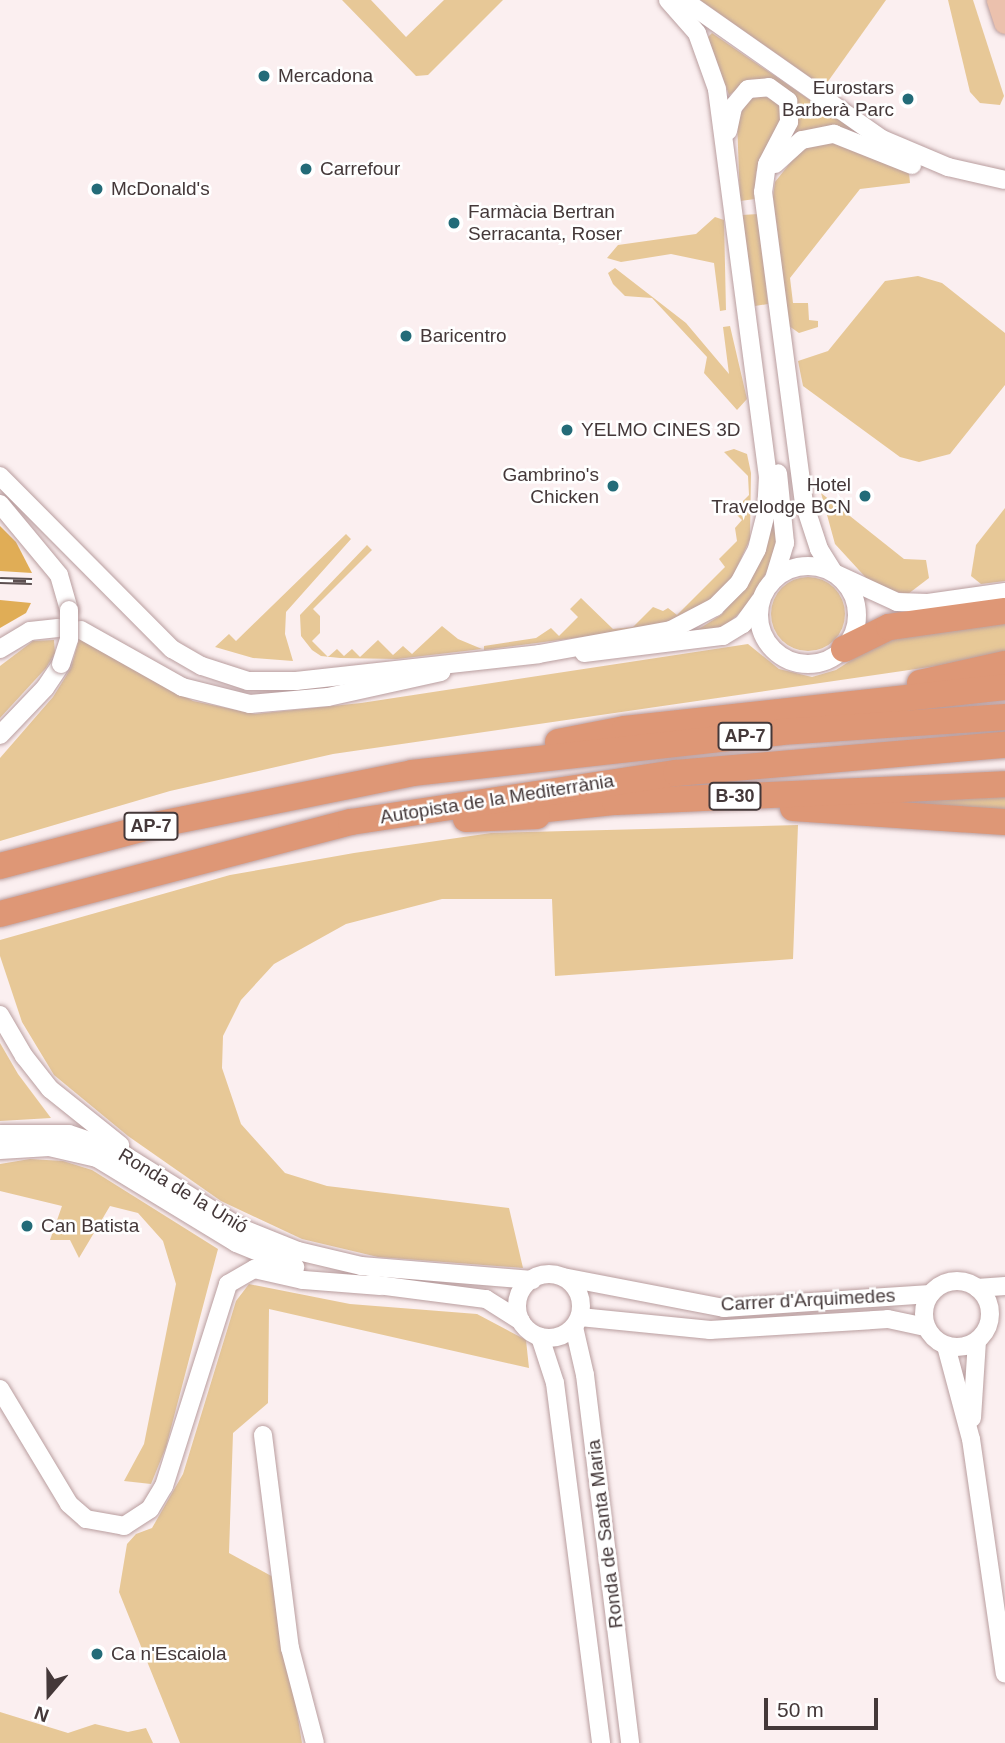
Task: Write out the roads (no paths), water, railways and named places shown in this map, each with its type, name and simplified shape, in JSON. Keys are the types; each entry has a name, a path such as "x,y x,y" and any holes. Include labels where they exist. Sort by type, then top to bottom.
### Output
{"highway":[{"path":"844,649 889,627 1005,611"},
{"path":"915,685 1005,664"},
{"path":"486,763 645,715 1005,675"},
{"path":"580,736 1005,687"},
{"name":"Autopista de la Mediterrània","path":"0,866 304,793 486,763 844,727 1005,717"},
{"name":"Autopista de la Mediterrània","path":"0,914 351,822 566,787 792,761 1005,745"},
{"name":"B-30","path":"466,819 615,802 1005,784"},
{"path":"162,873 249,863 466,819 786,808 1005,822"}],"main road":[{"path":"998,0 1005,22"}],"street":[{"path":"0,475 158,636 202,666 248,681 279,683 467,664 671,630 696,620 739,583 757,549 768,494 726,151 710,59 697,33 668,0"},
{"path":"684,0 882,139 948,167 1004,180"},
{"path":"726,151 730,115 742,94 761,86 783,95 791,114 764,174 764,204 803,503 819,550 834,573 845,583 857,609 852,637 844,649 815,664 783,658 762,633 761,600"},
{"path":"764,204 771,171 783,153 802,140 824,135 846,137 932,173 1004,180"},
{"path":"539,654 611,653 723,636 743,624 761,600 774,579 785,532 769,407 753,361"},
{"path":"0,505 59,575 69,610 69,639 61,664 45,688 0,735"},
{"path":"774,579 803,566 834,573 897,601 928,603 1005,592"},
{"path":"0,649 30,631 58,628"},
{"path":"81,631 182,687 250,704 328,697 408,682 467,664"},
{"path":"0,1014 24,1056 50,1089 144,1165"},
{"name":"Ronda de la Unió","path":"0,1134 69,1134 116,1150 241,1228 298,1251 361,1266 532,1280"},
{"name":"Ronda de la Unió","path":"0,1150 49,1147 89,1155 236,1243 314,1273 381,1286 486,1299 521,1321"},
{"path":"0,1389 69,1504 102,1525 124,1526 150,1509 164,1486 228,1284 254,1269 303,1280 381,1286"},
{"path":"552,1275 563,1278 579,1293 577,1322 559,1337 540,1337 521,1321 519,1297 532,1280 552,1275"},
{"name":"Carrer d'Arquimedes","path":"563,1278 724,1308 930,1294"},
{"path":"1005,1286 976,1288 960,1281 946,1283 930,1294 925,1305 926,1327 946,1346 971,1439 1005,1674"},
{"path":"946,1346 958,1348 977,1341 997,1318 976,1288"},
{"name":"Carrer d'Arquimedes","path":"577,1322 710,1330 888,1319 926,1327"},
{"name":"Ronda de Santa Maria","path":"577,1322 631,1743"},
{"name":"Ronda de Santa Maria","path":"540,1337 555,1383 601,1743"},
{"path":"971,1439 971,1377 977,1341"},
{"path":"263,1435 290,1648 316,1743"}],"railway":[{"path":"0,580 32,581"}],"place":[{"name":"Mercadona","path":"264,76"},
{"name":"Eurostars Barberà Parc","path":"908,99"},
{"name":"Carrefour","path":"306,169"},
{"name":"McDonald's","path":"97,189"},
{"name":"Farmàcia Bertran Serracanta, Roser","path":"454,223"},
{"name":"Baricentro","path":"406,336"},
{"name":"YELMO CINES 3D","path":"567,430"},
{"name":"Gambrino's Chicken","path":"613,486"},
{"name":"Hotel Travelodge BCN","path":"865,496"},
{"name":"Can Batista","path":"27,1226"},
{"name":"Ca n'Escaiola","path":"97,1654"}]}
